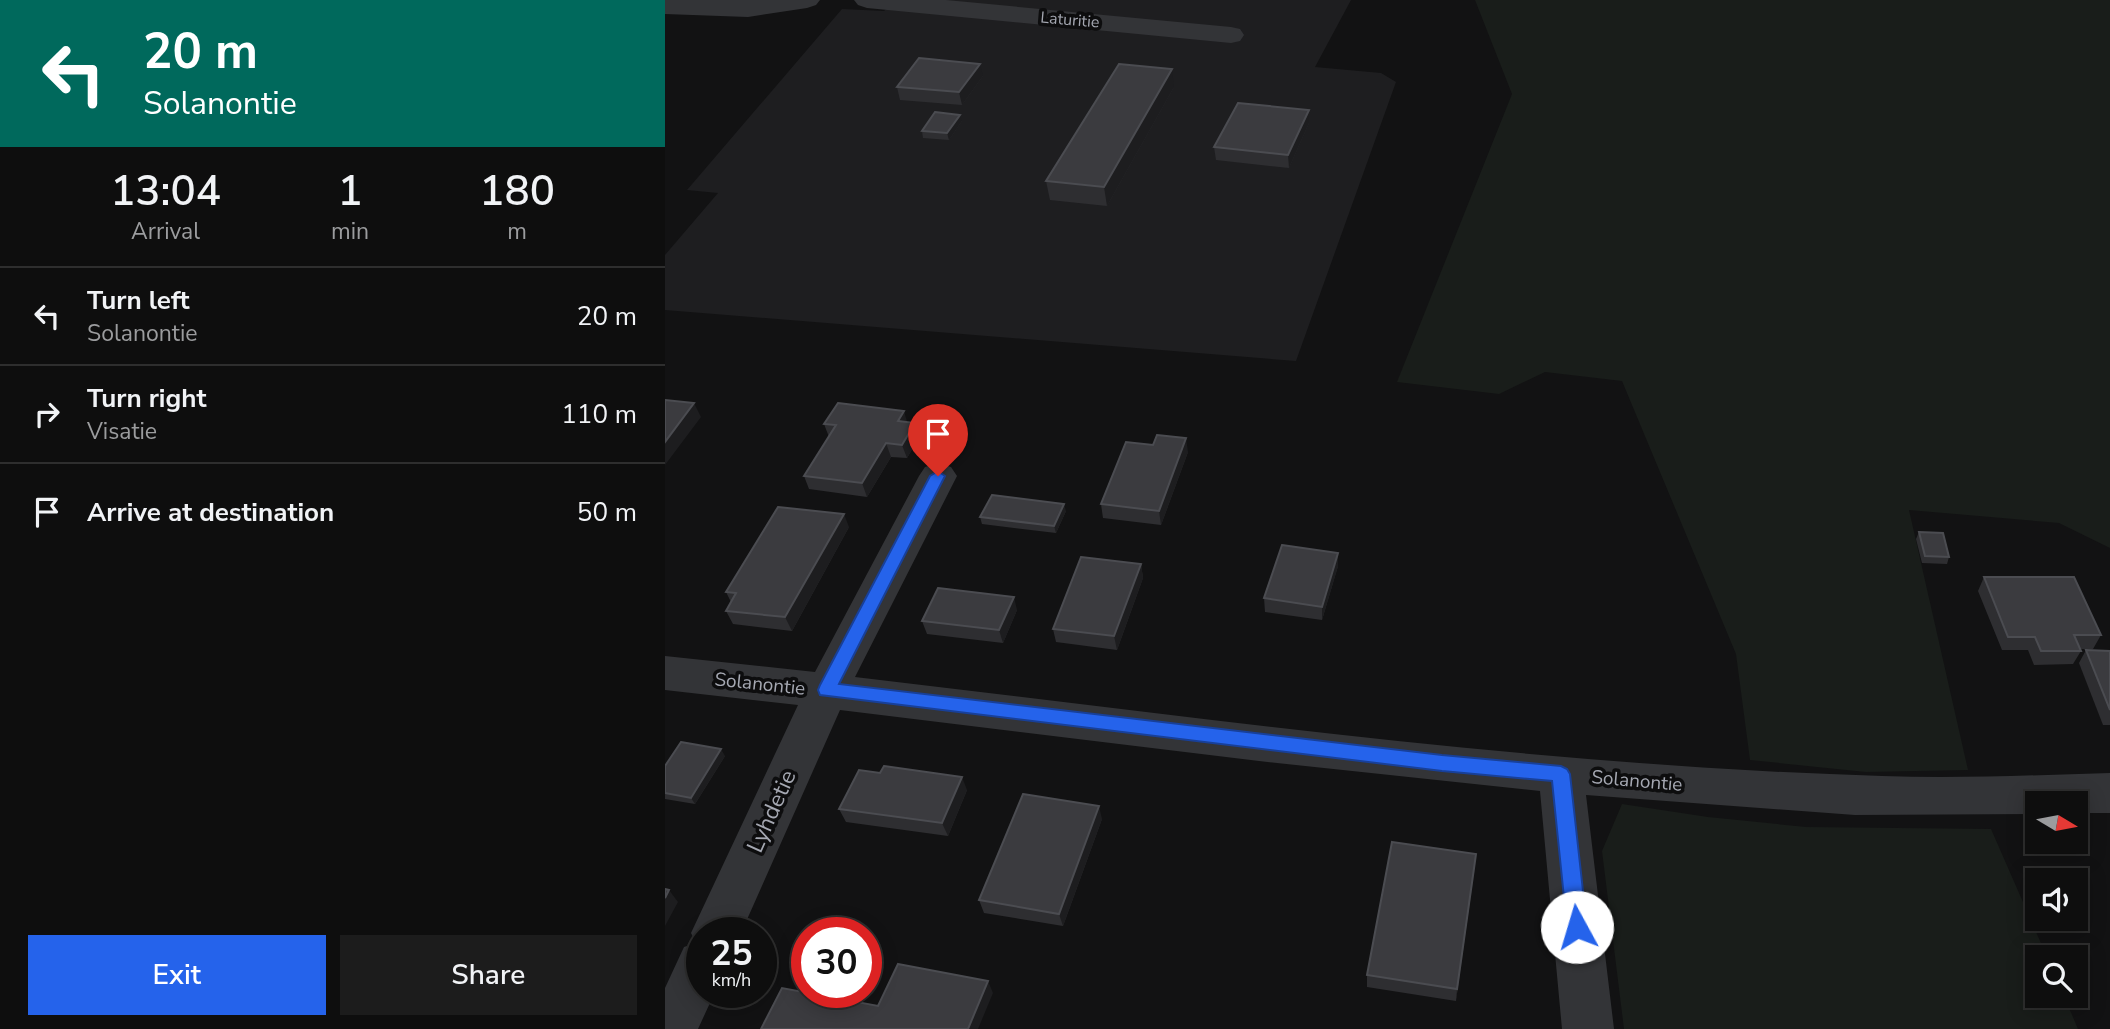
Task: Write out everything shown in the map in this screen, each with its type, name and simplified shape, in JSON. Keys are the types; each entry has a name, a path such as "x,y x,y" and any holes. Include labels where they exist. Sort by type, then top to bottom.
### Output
{"street":[{"path":"665,6 748,9 807,0"},
{"name":"Laturitie","path":"867,0 1231,35"},
{"name":"Lyhdetie","path":"723,917 827,690 938,476"},
{"name":"Solanontie","path":"665,673 1361,754 1561,774 1859,796 2110,793"},
{"path":"1561,774 1588,1029"},
{"path":"672,1029 686,999"}],"shaded area":[{"path":"895,0 1351,0 1315,67 1381,73 1396,82 1296,361 665,310 665,255 718,193 687,190 842,9 884,11"},
{"path":"1475,0 2110,0 2110,548 2059,523 1909,510 1968,770 1866,772 1750,760 1736,654 1622,381 1545,372 1499,394 1397,382 1512,94"},
{"path":"1622,804 1708,817 1806,827 1991,829 2025,907 2025,931 2036,931 2042,945 2025,945 2025,1008 2069,1008 2078,1029 1624,1029 1602,851"}],"building":[{"path":"919,58 980,64 959,92 897,87"},
{"path":"1119,64 1172,69 1104,187 1046,181"},
{"path":"1238,103 1309,110 1288,155 1214,147"},
{"path":"935,112 960,115 947,133 922,131"},
{"path":"665,400 694,403 665,442"},
{"path":"838,403 904,411 898,421 915,423 902,445 886,443 862,483 804,476 836,425 824,424"},
{"path":"1157,435 1186,438 1159,511 1101,504 1126,442 1153,445"},
{"path":"992,495 1064,504 1054,526 980,517"},
{"path":"778,507 844,514 785,617 726,611 736,593 726,592"},
{"path":"1919,532 1943,533 1949,557 1925,556"},
{"path":"1282,545 1338,553 1322,607 1264,598"},
{"path":"1081,557 1141,564 1114,636 1053,629"},
{"path":"1984,577 2074,577 2101,635 2074,635 2081,651 2041,651 2035,637 2008,637"},
{"path":"938,588 1014,597 999,630 922,621"},
{"path":"2086,650 2110,651 2110,710"},
{"path":"681,742 721,749 691,798 665,793 665,766"},
{"path":"884,766 962,777 942,823 839,809 859,770 880,773"},
{"path":"1023,794 1099,806 1059,914 979,900"},
{"path":"1392,842 1476,854 1457,989 1367,975"},
{"path":"898,964 988,981 968,1029 761,1029 772,1008 777,1008 777,998 782,988 791,990 791,1008 882,1008 882,998"}],"route":[{"path":"938,476 827,690 1442,763 1561,774 1577,927"}]}
